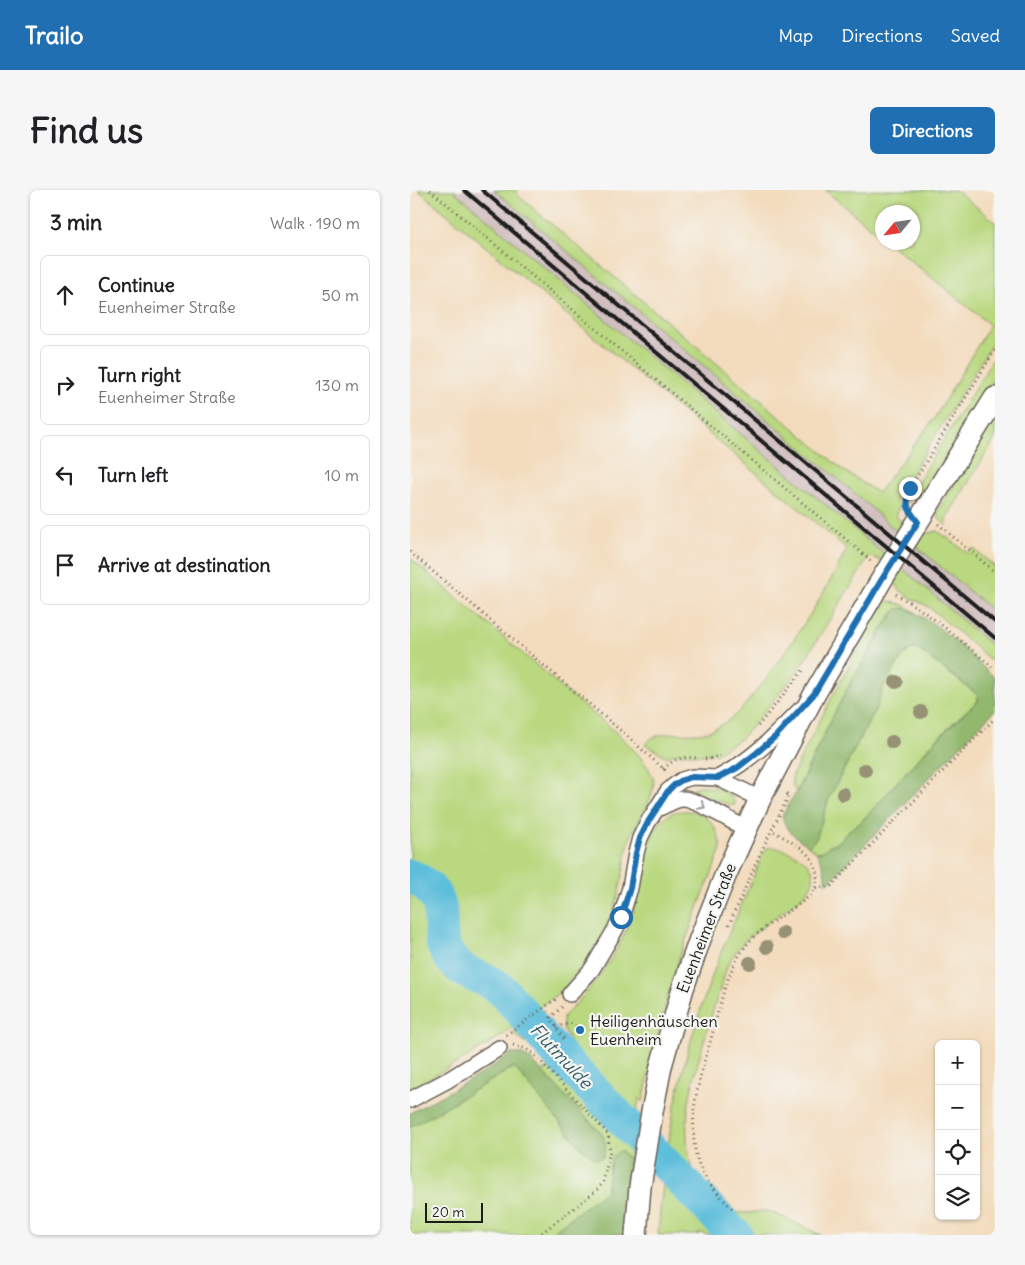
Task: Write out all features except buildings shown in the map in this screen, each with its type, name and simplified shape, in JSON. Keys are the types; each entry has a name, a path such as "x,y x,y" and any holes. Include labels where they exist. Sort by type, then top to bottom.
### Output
{"main road":[{"name":"Euenheimer Straße","path":"636,1235 640,1187 661,1066 683,988 726,874 753,815 814,694 882,579 995,398"}],"street":[{"name":"Euenheimer Straße","path":"718,778 737,768 776,736 814,694"},
{"path":"570,994 592,969 615,930 630,888 640,838 648,822 674,785 692,777 718,778 753,815"},
{"path":"657,809 681,799 691,800 729,819 753,815"},
{"path":"410,1100 470,1067 499,1048"}],"path":[{"path":"430,190 868,558"},
{"path":"995,350 910,488 907,499 908,509 995,572"},
{"path":"410,552 627,736 663,769 682,780"},
{"path":"911,604 948,630 995,669"},
{"path":"752,732 809,661"},
{"path":"816,888 831,886 995,718"},
{"path":"732,1208 714,1190 696,1157 694,1109 709,1044 731,970 746,946 757,935 811,895 816,888 817,881 817,871 808,854 753,815"},
{"path":"564,1039 550,1018 566,1003 570,994"},
{"path":"512,1031 542,1008"},
{"path":"556,1027 570,1023 578,1027"},
{"path":"499,1048 515,1045 533,1054 608,1134 610,1151 603,1184 539,1235"}],"shaded area":[{"path":"453,190 494,190 741,397 899,533 885,555 673,377"},
{"path":"916,546 995,613 995,648 902,568"}],"green space":[{"path":"418,190 453,190 885,555 881,561 871,557 865,563 797,672 749,730 740,739 717,753 702,755 673,754 667,757 645,744 659,735 709,731 738,712 761,685 796,636 818,602 847,549"},
{"path":"494,190 518,190 516,194 843,470 878,493 935,417 990,325 898,250 920,250 920,205 875,205 875,231 825,190 956,190 995,222 995,339 895,501 900,505 896,517 904,523 897,532 867,504"},
{"path":"995,356 995,377 918,501 915,502 913,499 915,487"},
{"path":"995,418 995,439 946,519 947,526 939,518 937,512"},
{"path":"937,531 969,554 973,548 995,567 995,613 916,546 922,535"},
{"path":"410,558 621,737 648,768 654,785 649,800 629,841 620,889 613,911 603,935 592,954 556,995 526,1018 478,1050 410,1089"},
{"path":"902,568 995,648 995,664 929,607 901,591 895,583"},
{"path":"889,601 904,605 917,613 903,608 897,609 891,615 852,680 796,792 792,782 794,772 863,639 883,604"},
{"path":"904,608 941,629 995,678 995,710 829,882 825,883 823,866 816,852 821,852 831,845 838,843 848,831 861,822 932,745 978,701 978,695 924,653 916,649 909,650 884,685 876,708 829,798 816,839 809,846 789,830 782,817 799,788 831,720 882,629 897,609"},
{"path":"917,649 978,695 978,701 932,744 861,822 848,831 838,843 831,845 821,852 816,852 809,846 816,839 829,798 876,708 884,685 903,656 910,650"},
{"path":"705,786 719,789 728,794 734,800 735,805 730,805 693,790 694,787"},
{"path":"687,811 701,814 711,822 718,834 721,848 688,933 672,984 643,1102 639,1098 629,1160 626,1156 610,1165 606,1191 548,1235 410,1235 410,1127 514,1067 527,1083 603,1135 541,1070 546,1070 547,1067 531,1046 513,1033 544,1010 541,1017 542,1021 563,1044 568,1042 569,1039 563,1029 563,1017 597,979 624,935 635,905 647,849 656,828 663,819 672,813"},
{"path":"772,847 792,853 808,863 812,870 813,878 810,887 802,897 748,938 728,965 694,1076 688,1113 688,1149 692,1166 702,1185 726,1212 748,1213 764,1211 776,1214 821,1235 707,1235 702,1233 695,1235 658,1235 674,1108 692,1037 724,945 762,856 767,848"},
{"path":"510,1054 521,1054 531,1060 603,1135 606,1146 603,1157 596,1159 581,1148 514,1067 410,1127 410,1113 486,1071"},
{"path":"621,1151 629,1160 627,1179 631,1181 625,1235 548,1235 606,1191 611,1162 616,1153"}],"waterway":[{"name":"Flutmulde","path":"410,876 425,884 436,897 440,908 442,941 448,955 455,963 505,993 557,1053 736,1235"}],"railway":[{"path":"464,190 995,638"},
{"path":"482,190 995,622"}],"place":[{"name":"Heiligenhäuschen Euenheim","path":"580,1030"}],"route":[{"path":"621,917 630,888 640,838 668,791 682,780 692,777 718,778 737,768 776,736 814,694 918,522 908,509 907,499 910,488"}]}
